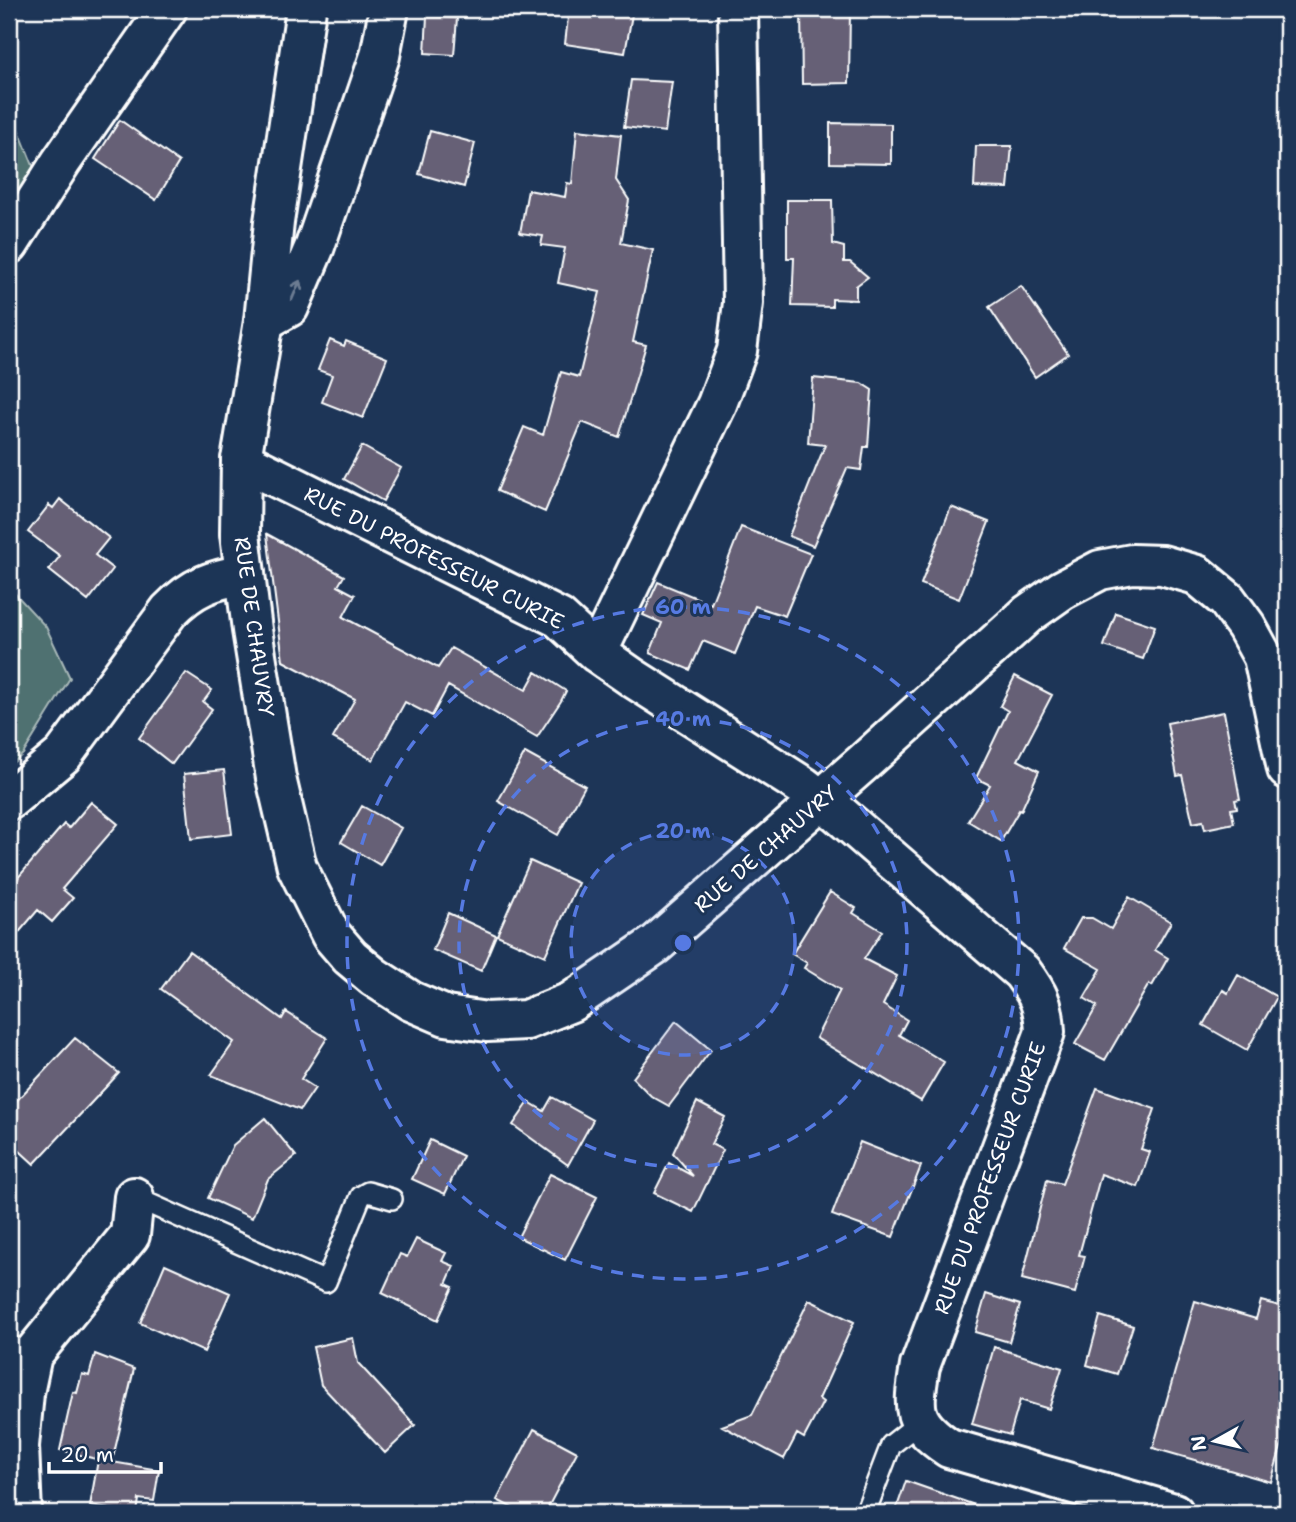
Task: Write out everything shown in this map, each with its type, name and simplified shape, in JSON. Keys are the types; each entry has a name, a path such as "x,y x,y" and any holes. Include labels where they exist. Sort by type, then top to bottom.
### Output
{"street":[{"path":"9,244 61,162 167,9"},
{"name":"RUE DE CHAUVRY","path":"306,9 274,222 264,321 241,460 240,534 252,630 276,778 297,867 331,935 350,957 374,977 411,1001 446,1016 487,1022 526,1020 571,1002 656,944 821,801 1028,614 1062,590 1100,570 1132,564 1162,565 1197,575 1227,600 1246,626 1263,657 1287,769"},
{"path":"264,321 289,307 319,233 380,56 389,9"},
{"path":"597,653 717,404 737,351 743,303 738,9"},
{"path":"274,222 303,226 319,233"},
{"name":"RUE DU PROFESSEUR CURIE","path":"241,460 559,618 597,653 803,786 1023,971 1040,998 1045,1032 920,1366 915,1402 920,1422"},
{"path":"9,800 63,755 169,611 183,597 197,587 221,578 245,574"},
{"path":"22,1513 19,1446 24,1393 20,1350 130,1235 134,1197"},
{"path":"920,1422 929,1434 949,1448 1174,1513"}],"lane":[{"path":"134,1197 326,1282 361,1196 368,1192 392,1199"},
{"path":"864,1513 891,1445 920,1422"}],"green space":[{"path":"9,106 36,173 9,234"},
{"path":"9,587 46,627 70,678 23,754 9,766"}],"building":[{"path":"569,9 633,9 625,53 565,44"},
{"path":"801,9 850,9 849,83 802,84"},
{"path":"427,16 457,18 454,55 425,53"},
{"path":"631,80 672,82 665,132 624,127"},
{"path":"120,120 179,162 156,200 95,159"},
{"path":"830,123 891,124 891,164 830,163"},
{"path":"577,130 621,135 616,180 629,200 621,243 653,250 633,342 646,345 619,437 582,422 545,512 497,491 524,427 543,435 561,372 579,377 600,292 558,283 565,248 541,245 543,236 520,233 528,190 565,197 567,183 572,184"},
{"path":"430,131 475,143 464,187 419,174"},
{"path":"976,146 1012,146 1008,188 974,187"},
{"path":"787,200 832,200 833,244 844,247 844,262 850,262 868,277 856,286 856,300 832,299 832,307 792,306 794,258 787,258"},
{"path":"1021,286 1068,354 1035,377 989,307"},
{"path":"330,340 344,346 346,341 387,358 363,418 322,402 332,375 318,370"},
{"path":"813,378 861,383 872,390 868,447 864,447 861,470 847,468 813,546 789,536 825,445 808,443"},
{"path":"362,446 401,468 383,501 344,479"},
{"path":"60,499 109,538 95,555 113,569 88,601 49,570 60,556 28,532 49,505 53,508"},
{"path":"951,507 989,522 959,599 921,584"},
{"path":"741,527 811,554 785,616 755,606 735,654 703,641 690,670 650,653 662,623 643,615 658,582 711,604"},
{"path":"267,534 344,576 338,586 355,595 343,617 438,668 451,648 526,690 536,672 566,691 561,701 537,737 448,686 432,716 405,702 373,760 333,738 355,699 283,661"},
{"path":"1116,613 1155,626 1143,659 1104,646"},
{"path":"186,673 212,690 203,702 212,709 172,764 139,738"},
{"path":"1015,676 1052,695 1018,760 1039,771 1021,811 1019,810 1001,841 968,821 990,785 976,778 1008,711 1000,706"},
{"path":"1224,712 1240,799 1235,800 1237,808 1231,809 1234,823 1205,829 1203,821 1193,823 1182,775 1177,776 1167,723"},
{"path":"525,753 585,786 558,835 498,801"},
{"path":"224,770 232,834 191,839 184,774"},
{"path":"91,802 118,824 62,889 73,898 52,922 38,910 9,944 9,888 64,824 69,828"},
{"path":"362,806 401,828 380,865 341,842"},
{"path":"530,861 578,883 545,956 497,935"},
{"path":"830,892 856,908 853,913 882,931 864,959 897,976 883,1005 907,1020 899,1035 944,1062 921,1101 816,1038 840,990 804,968 807,963 792,954"},
{"path":"1129,897 1171,922 1155,950 1168,958 1152,986 1149,984 1105,1060 1075,1044 1097,1006 1084,998 1101,969 1064,948 1081,918 1092,918 1111,929"},
{"path":"448,913 496,935 481,971 433,950"},
{"path":"189,951 282,1019 286,1012 327,1038 301,1079 315,1088 300,1110 211,1075 234,1042 161,989"},
{"path":"1238,975 1277,997 1247,1050 1203,1025 1223,990 1228,993"},
{"path":"676,1021 711,1050 669,1106 651,1096 633,1078"},
{"path":"75,1038 119,1073 34,1164 9,1141 9,1109"},
{"path":"1097,1088 1155,1109 1141,1149 1150,1152 1138,1187 1101,1174 1079,1255 1085,1256 1075,1293 1022,1279 1047,1180 1062,1184"},
{"path":"552,1097 593,1120 568,1165 513,1125 529,1102 544,1111"},
{"path":"697,1102 725,1117 711,1144 723,1150 693,1212 654,1193 669,1163 693,1176 673,1153"},
{"path":"265,1118 296,1156 268,1179 252,1218 208,1198 233,1145"},
{"path":"430,1140 463,1156 445,1194 412,1179"},
{"path":"860,1142 921,1166 893,1237 832,1215"},
{"path":"550,1174 597,1197 565,1260 518,1237"},
{"path":"416,1239 446,1253 442,1261 454,1266 446,1284 453,1287 438,1320 382,1293 400,1254 407,1257"},
{"path":"165,1264 230,1293 204,1352 140,1323"},
{"path":"986,1294 1020,1305 1009,1342 975,1332"},
{"path":"809,1300 854,1322 819,1399 823,1402 804,1438 797,1434 784,1459 722,1426 752,1415"},
{"path":"1195,1301 1256,1319 1261,1301 1287,1308 1287,1426 1271,1482 1153,1448"},
{"path":"1100,1316 1133,1326 1117,1374 1087,1365"},
{"path":"353,1338 358,1363 415,1425 385,1453 321,1385 313,1347"},
{"path":"994,1347 1062,1368 1049,1409 1020,1400 1010,1435 972,1424"},
{"path":"95,1354 134,1369 112,1462 159,1470 154,1501 139,1499 137,1513 90,1506 98,1460 104,1461 60,1450 73,1392 77,1393 82,1374 89,1376"},
{"path":"534,1429 577,1452 545,1513 522,1513 497,1500"},
{"path":"906,1481 986,1509 985,1513 895,1513"}]}
